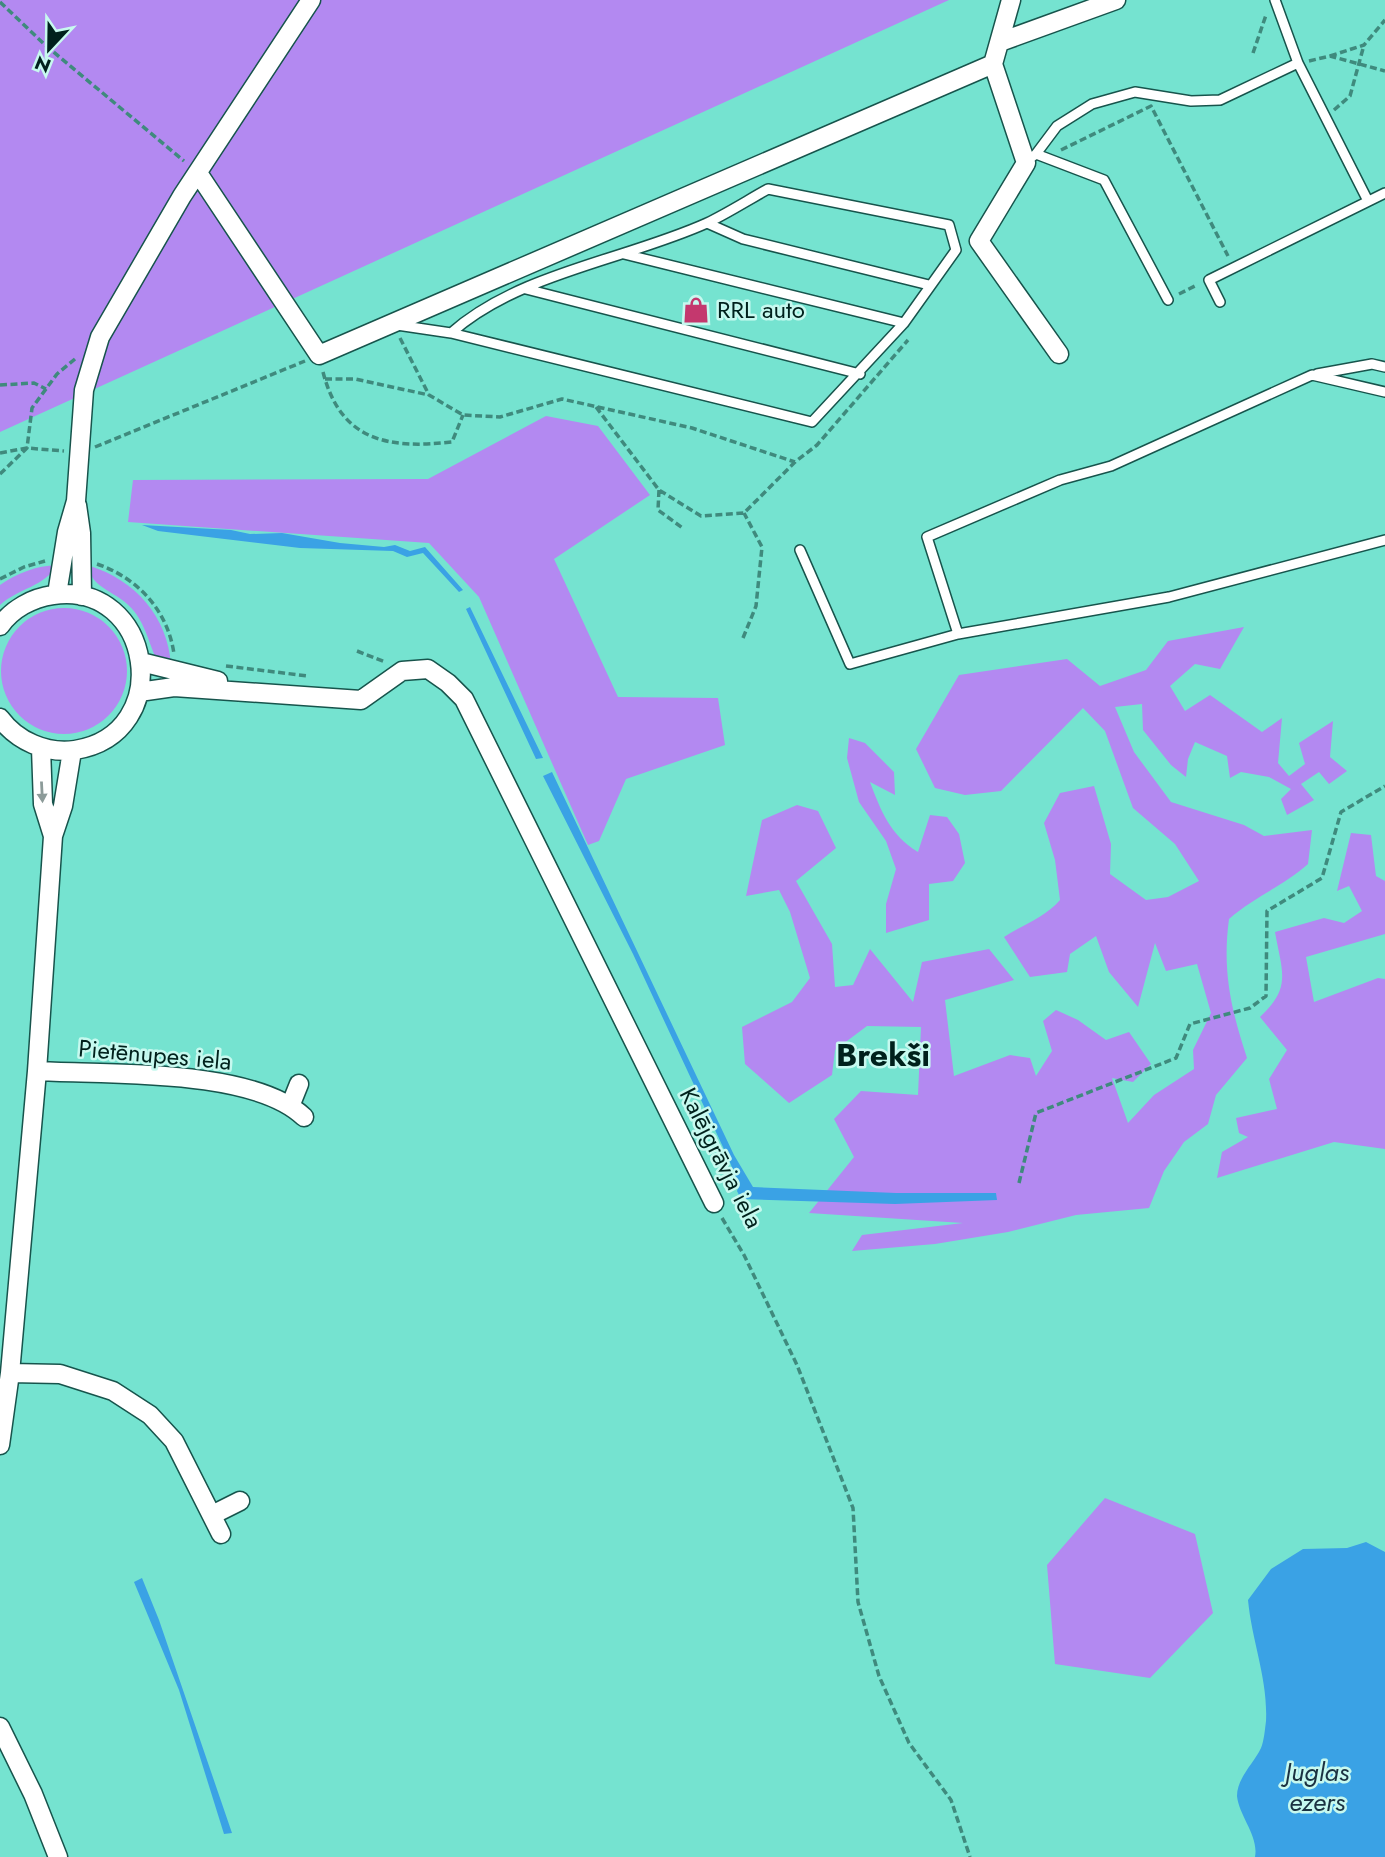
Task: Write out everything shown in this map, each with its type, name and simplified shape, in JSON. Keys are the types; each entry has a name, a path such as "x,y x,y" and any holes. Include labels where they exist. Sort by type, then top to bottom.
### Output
{"street":[{"path":"57,594 67,532 76,501 84,390 100,337 198,173 311,0"},
{"path":"1011,0 993,64 1031,158 979,241 1059,354"},
{"path":"1000,42 1116,0"},
{"path":"198,173 319,355 394,325 993,64"},
{"path":"76,501 81,533 82,596"},
{"path":"0,626 22,606 57,594 82,596 106,607 126,625 141,662 139,692 130,714 114,732 94,744 72,751 41,748 20,738 0,718"},
{"path":"141,662 262,692"},
{"name":"Kalējgrāvja iela","path":"402,671 428,669 448,682 464,699 715,1203"},
{"path":"139,692 163,687 361,700 402,671"},
{"path":"41,748 43,804 53,836"},
{"path":"0,1445 10,1373 37,1071 53,836 63,806 72,751"},
{"name":"Pietēnupes iela","path":"37,1071 224,1081 297,1110 299,1084"},
{"path":"10,1373 60,1374 113,1391 150,1415 174,1441 214,1514 221,1534"},
{"path":"214,1514 240,1501"},
{"path":"0,1727 33,1794 58,1857"}],"lane":[{"path":"1275,0 1298,63 1368,201"},
{"path":"1031,158 1057,126 1092,104 1135,92 1191,101 1220,100 1298,63"},
{"path":"1031,158 1048,156 1104,180 1168,300"},
{"path":"394,325 451,333 812,422 860,374 904,323 956,250 949,225 768,189 707,223 526,289 476,311 451,333"},
{"path":"1220,302 1209,280 1385,193"},
{"path":"707,223 743,239 929,285"},
{"path":"622,254 904,323"},
{"path":"526,289 860,374"},
{"path":"958,634 927,537 1060,480 1111,466 1312,375 1372,364 1385,367"},
{"path":"1312,375 1385,392"},
{"path":"800,550 850,664 958,634 1169,597 1385,540"}],"path":[{"path":"0,2 44,44 198,173"},
{"path":"1253,53 1268,11"},
{"path":"1325,117 1350,96 1364,45 1385,20"},
{"path":"1298,63 1330,57 1364,45"},
{"path":"1330,57 1385,71"},
{"path":"1048,156 1151,106 1233,268"},
{"path":"1168,300 1209,280"},
{"path":"394,325 429,395"},
{"path":"0,474 27,448 32,408 57,374 100,337"},
{"path":"0,453 27,448 81,453 319,355 325,379 340,412 353,426 380,441 413,446 452,442 463,415"},
{"path":"325,379 355,379 429,395 463,415 500,417 562,399 692,428 794,462 744,513 701,516 659,490 596,407"},
{"path":"0,385 34,383 46,389"},
{"path":"659,490 658,510 684,529"},
{"path":"743,638 756,606 762,547 744,513"},
{"path":"0,579 24,567 54,560"},
{"path":"90,561 120,574 145,593 163,617 175,662"},
{"path":"357,651 402,671"},
{"path":"214,665 308,676"},
{"path":"1018,1182 1037,1113 1176,1058 1190,1024 1250,1008 1266,996 1267,911 1322,878 1341,812 1385,786"},
{"name":"Kalējgrāvja iela","path":"715,1203 744,1255 797,1365 853,1508 858,1602 879,1676 909,1744 951,1800 970,1857"}],"shaded area":[{"path":"0,0 949,0 0,432"},
{"path":"546,416 598,426 650,495 554,559 618,697 718,698 725,745 626,779 599,841 588,845 479,597 429,543 128,522 133,480 428,479"},
{"path":"57,565 39,583 0,605 0,585 27,571"},
{"path":"90,566 121,581 146,603 163,631 171,665 155,656 137,615 126,603 97,583 90,572"},
{"path":"64,608 88,613 108,627 122,647 127,671 122,695 108,715 88,729 64,734 40,729 20,715 6,695 1,671 6,647 20,627 40,613"},
{"path":"1244,627 1220,669 1195,664 1170,686 1185,711 1210,695 1262,732 1282,718 1278,763 1289,776 1305,764 1299,743 1333,721 1330,757 1347,771 1329,784 1319,772 1301,784 1314,800 1287,815 1281,799 1291,789 1269,777 1241,772 1230,778 1227,756 1195,742 1188,759 1186,777 1171,765 1143,730 1142,704 1115,707 1134,752 1171,802 1244,825 1264,836 1312,830 1308,864 1229,919 1229,990 1247,1058 1216,1095 1208,1124 1184,1142 1164,1171 1149,1208 1076,1215 1008,1232 935,1244 852,1251 862,1235 963,1223 809,1213 854,1157 834,1119 861,1091 918,1095 921,1027 867,1026 835,1050 832,1075 789,1103 745,1064 742,1027 792,1002 810,978 790,912 779,890 746,896 762,820 797,805 818,811 836,848 796,881 832,944 835,987 853,985 870,949 913,1002 922,962 989,949 1014,980 945,1000 954,1076 1010,1055 1030,1058 1036,1076 1052,1051 1043,1021 1056,1010 1078,1020 1106,1040 1129,1032 1151,1064 1133,1082 1112,1078 1128,1123 1154,1095 1194,1069 1193,1050 1211,1013 1197,964 1166,971 1155,943 1138,1007 1109,972 1096,936 1070,954 1067,972 1030,977 1004,937 1041,916 1060,900 1055,860 1044,823 1060,793 1094,786 1111,844 1110,874 1146,900 1168,897 1199,881 1175,844 1133,808 1105,731 1083,708 1001,791 965,795 935,788 916,749 959,675 1067,659 1100,686 1146,670 1168,641"},
{"path":"849,738 865,743 894,772 895,795 870,782 893,830 908,845 918,852 930,815 947,817 959,834 965,863 953,881 929,884 929,920 886,933 886,904 896,869 886,841 859,802 847,758"},
{"path":"1351,833 1371,835 1376,876 1385,881 1385,934 1306,957 1314,1002 1378,978 1385,979 1385,1149 1334,1142 1217,1178 1222,1152 1248,1137 1239,1133 1236,1118 1277,1109 1269,1079 1287,1050 1260,1017 1277,997 1281,987 1282,969 1275,932 1324,918 1344,923 1362,911 1349,886 1337,891"},
{"path":"1105,1498 1195,1534 1213,1613 1150,1678 1055,1664 1047,1565"}],"water":[{"path":"142,525 231,530 250,534 282,533 340,543 384,547 395,545 410,551 425,547 463,590 459,592 423,553 407,557 393,551 300,548 158,531"},
{"path":"470,607 543,758 536,759 466,609"},
{"path":"552,772 734,1155 753,1187 896,1193 996,1193 997,1200 895,1204 741,1199 737,1191 739,1185 729,1160 633,954 543,776"},
{"name":"Juglas ezers","path":"1366,1542 1385,1552 1385,1857 1255,1857 1252,1834 1237,1796 1243,1777 1261,1748 1266,1721 1265,1690 1248,1600 1271,1569 1303,1549 1347,1548"},
{"path":"142,1578 232,1833 224,1834 179,1690 134,1582"}],"place":[{"name":"RRL auto","path":"696,310"}],"district":[{"name":"Brekši","path":"883,1055"}]}
